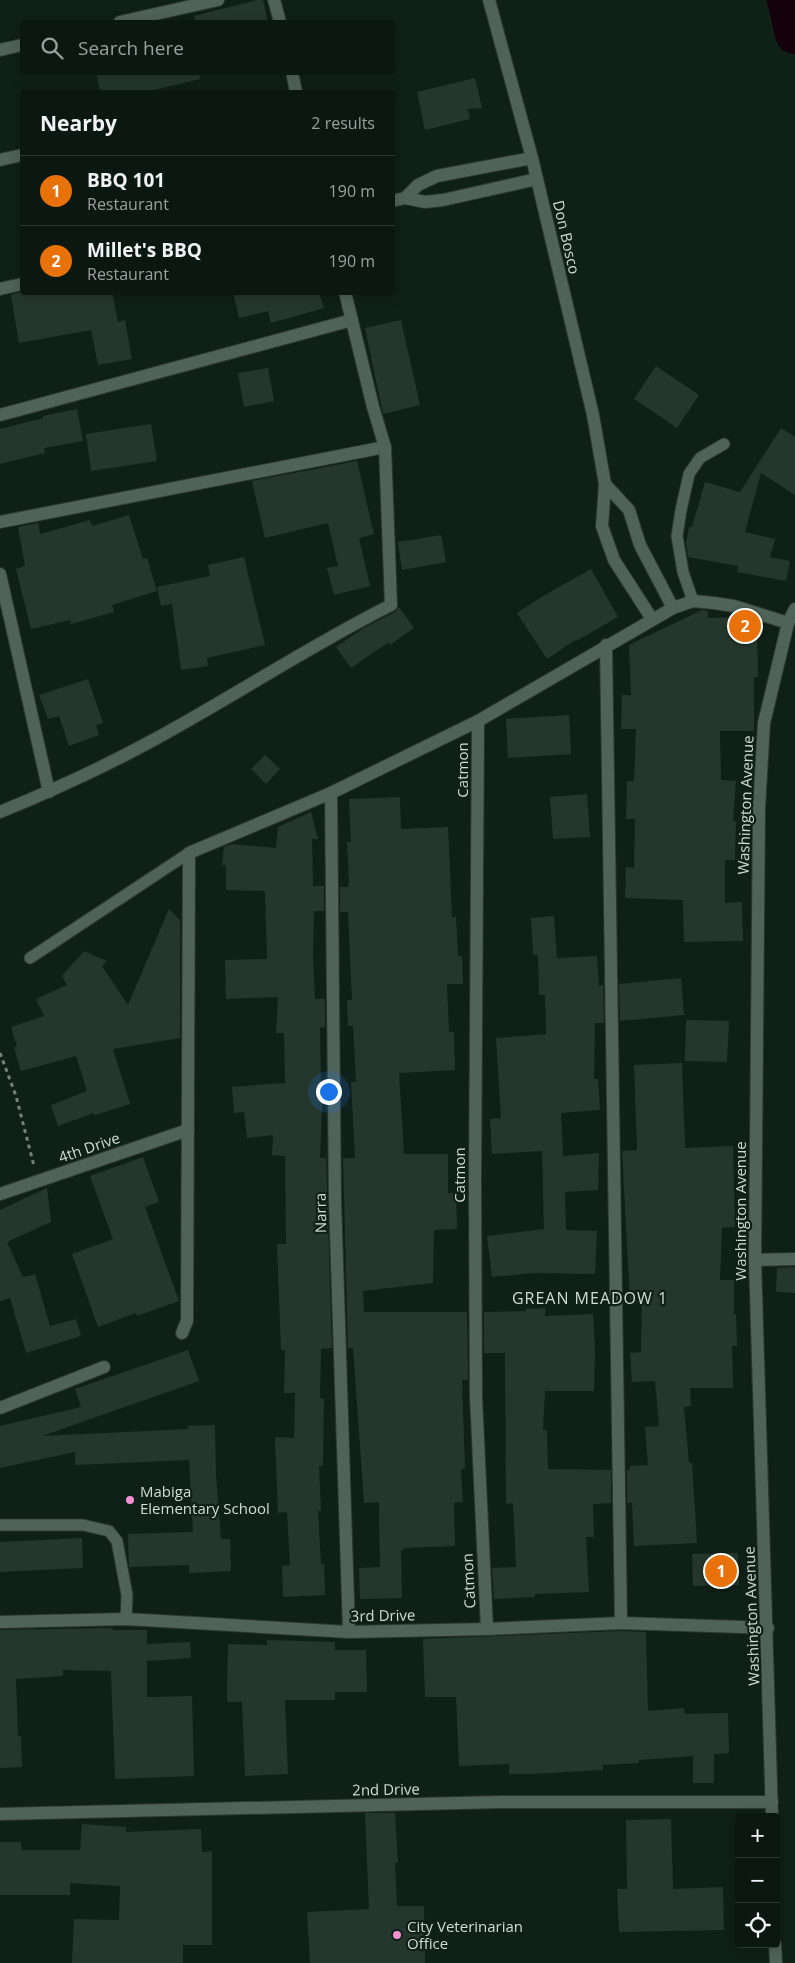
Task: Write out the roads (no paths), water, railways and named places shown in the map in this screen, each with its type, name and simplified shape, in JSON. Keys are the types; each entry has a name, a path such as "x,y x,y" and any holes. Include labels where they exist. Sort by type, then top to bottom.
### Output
{"street":[{"path":"129,20 218,0"},
{"path":"274,0 279,20"},
{"name":"Don Bosco","path":"489,0 532,158 593,415 605,484 602,526 614,560 652,618"},
{"path":"0,50 20,45"},
{"path":"292,75 293,90"},
{"path":"0,160 20,155"},
{"path":"399,199 418,185 437,176 532,158"},
{"path":"399,199 425,202 443,200 537,179"},
{"path":"0,289 20,284"},
{"path":"0,812 49,792 157,738 344,628 391,605 385,447 373,407 346,295"},
{"path":"0,415 352,320"},
{"path":"0,522 385,447"},
{"path":"605,484 629,510 640,544 673,608"},
{"path":"0,574 49,792"},
{"path":"182,1332 186,1321 189,853 331,793 478,721 652,618 673,608 693,601 734,606 788,623"},
{"name":"Washington Avenue","path":"772,1813 768,1628 755,1260 759,808 764,724 788,623 795,609"},
{"path":"606,645 621,1624"},
{"name":"Catmon","path":"478,721 475,1171 476,1397 487,1629"},
{"name":"Narra","path":"331,793 335,1201 349,1632"},
{"name":"4th Drive","path":"0,1194 188,1130"},
{"path":"755,1260 795,1259"},
{"path":"0,1408 104,1367"},
{"name":"3rd Drive","path":"0,1622 126,1619 349,1632 621,1624 768,1628"},
{"name":"2nd Drive","path":"0,1814 500,1802 772,1802"},
{"path":"775,1948 776,1963"}],"lane":[{"path":"693,601 683,572 677,536 681,510 689,474 700,458 724,444"},
{"path":"30,958 189,853"},
{"path":"0,1525 83,1525 108,1531 117,1540 126,1595 126,1619"}],"waterway":[{"path":"787,0 795,34"}],"place":[{"name":"Millet's BBQ","path":"745,626"},
{"name":"Mabiga Elementary School","path":"130,1500"},
{"name":"BBQ 101","path":"721,1571"},
{"name":"City Veterinarian Office","path":"397,1935"}],"district":[{"name":"GREAN MEADOW 1","path":"590,1298"}]}
